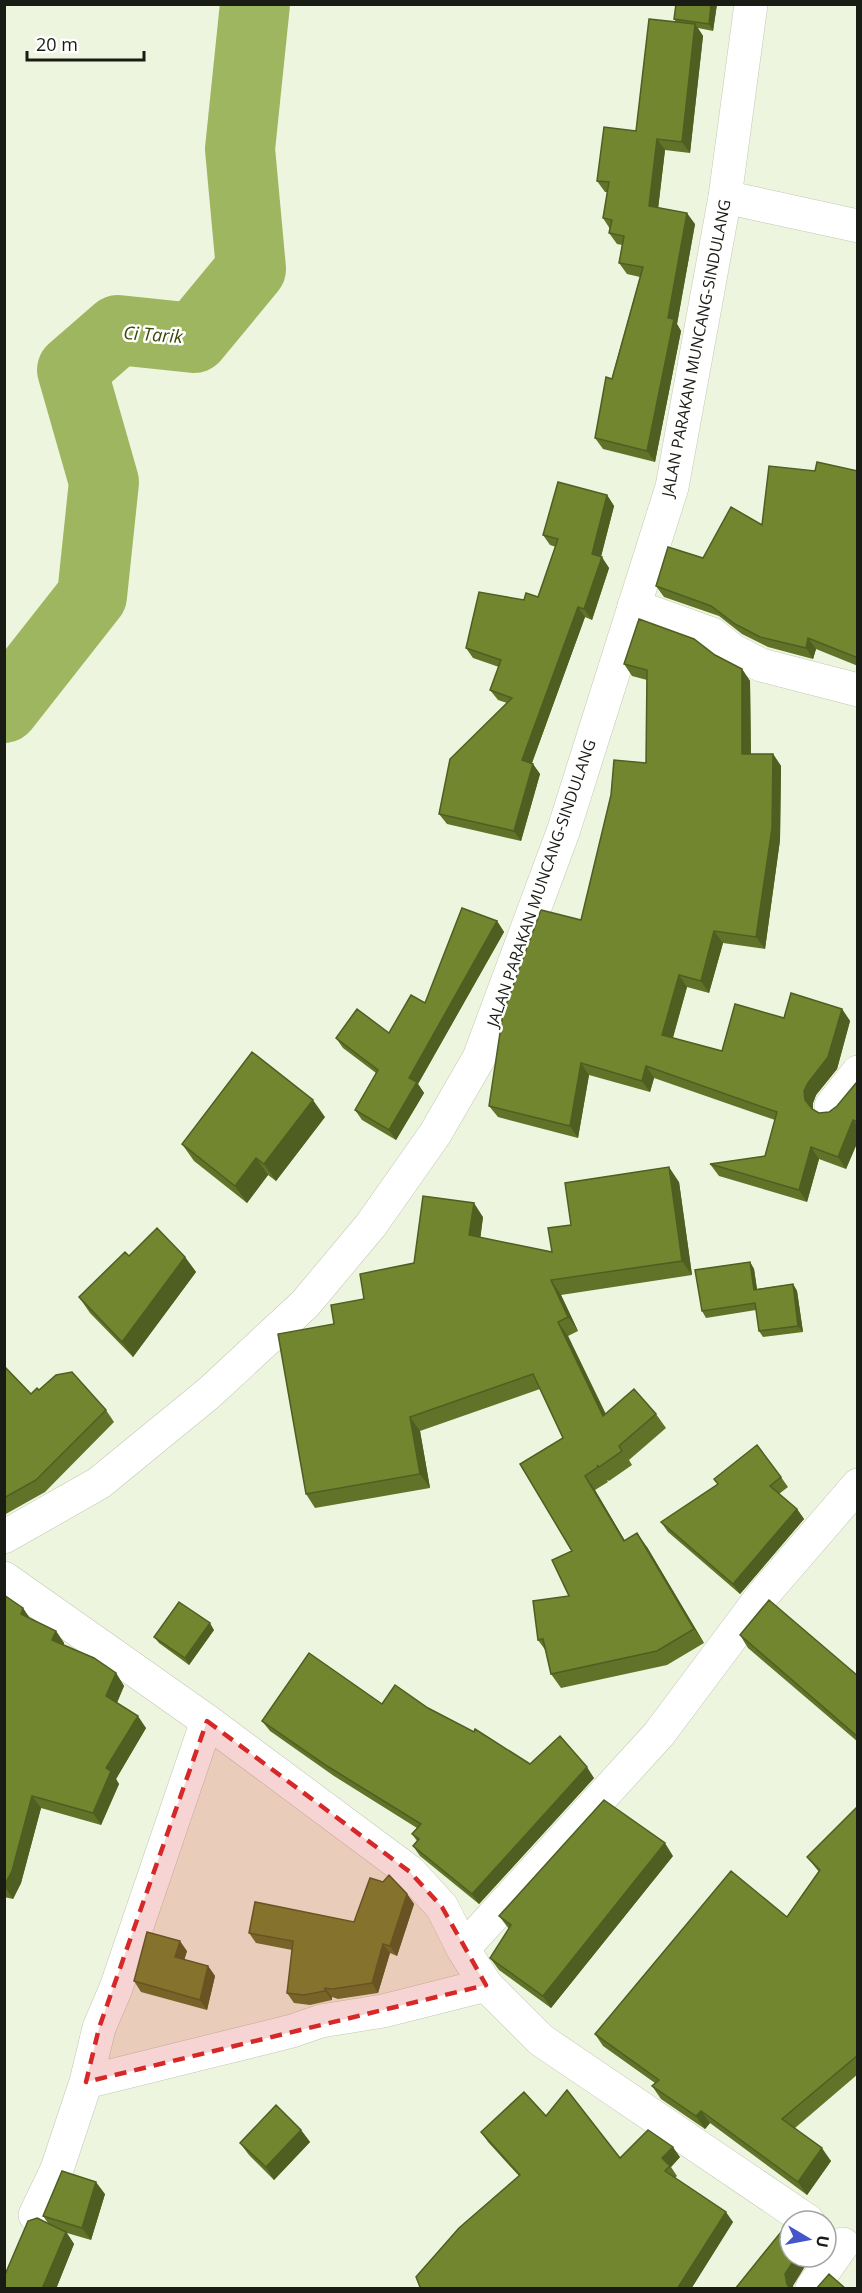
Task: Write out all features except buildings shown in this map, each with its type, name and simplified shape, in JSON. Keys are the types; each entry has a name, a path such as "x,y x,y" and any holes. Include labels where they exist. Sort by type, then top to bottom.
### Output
{"street":[{"name":"JALAN PARAKAN MUNCANG-SINDULANG","path":"4,1537 99,1483 209,1393 305,1304 371,1225 435,1134 483,1047 563,832 672,487 724,197 751,4"},
{"path":"724,197 858,226"},
{"path":"634,606 712,634 732,650 761,665 858,690"},
{"path":"831,1106 858,1072"},
{"path":"92,2054 292,2031 321,2021 383,2011 474,1967 659,1734 764,1595 858,1485"},
{"path":"4,1578 207,1721 410,1872 442,1907 474,1967 541,2040 790,2209"},
{"path":"35,2215 57,2169 92,2054 207,1721"},
{"path":"812,2289 842,2244"}],"highlighted area":[{"path":"207,1721 410,1872 442,1907 486,1985 86,2082 99,2028"}],"waterway":[{"name":"Ci Tarik","path":"4,708 92,596 104,482 72,370 118,330 194,338 251,269 240,149 255,4"}]}
